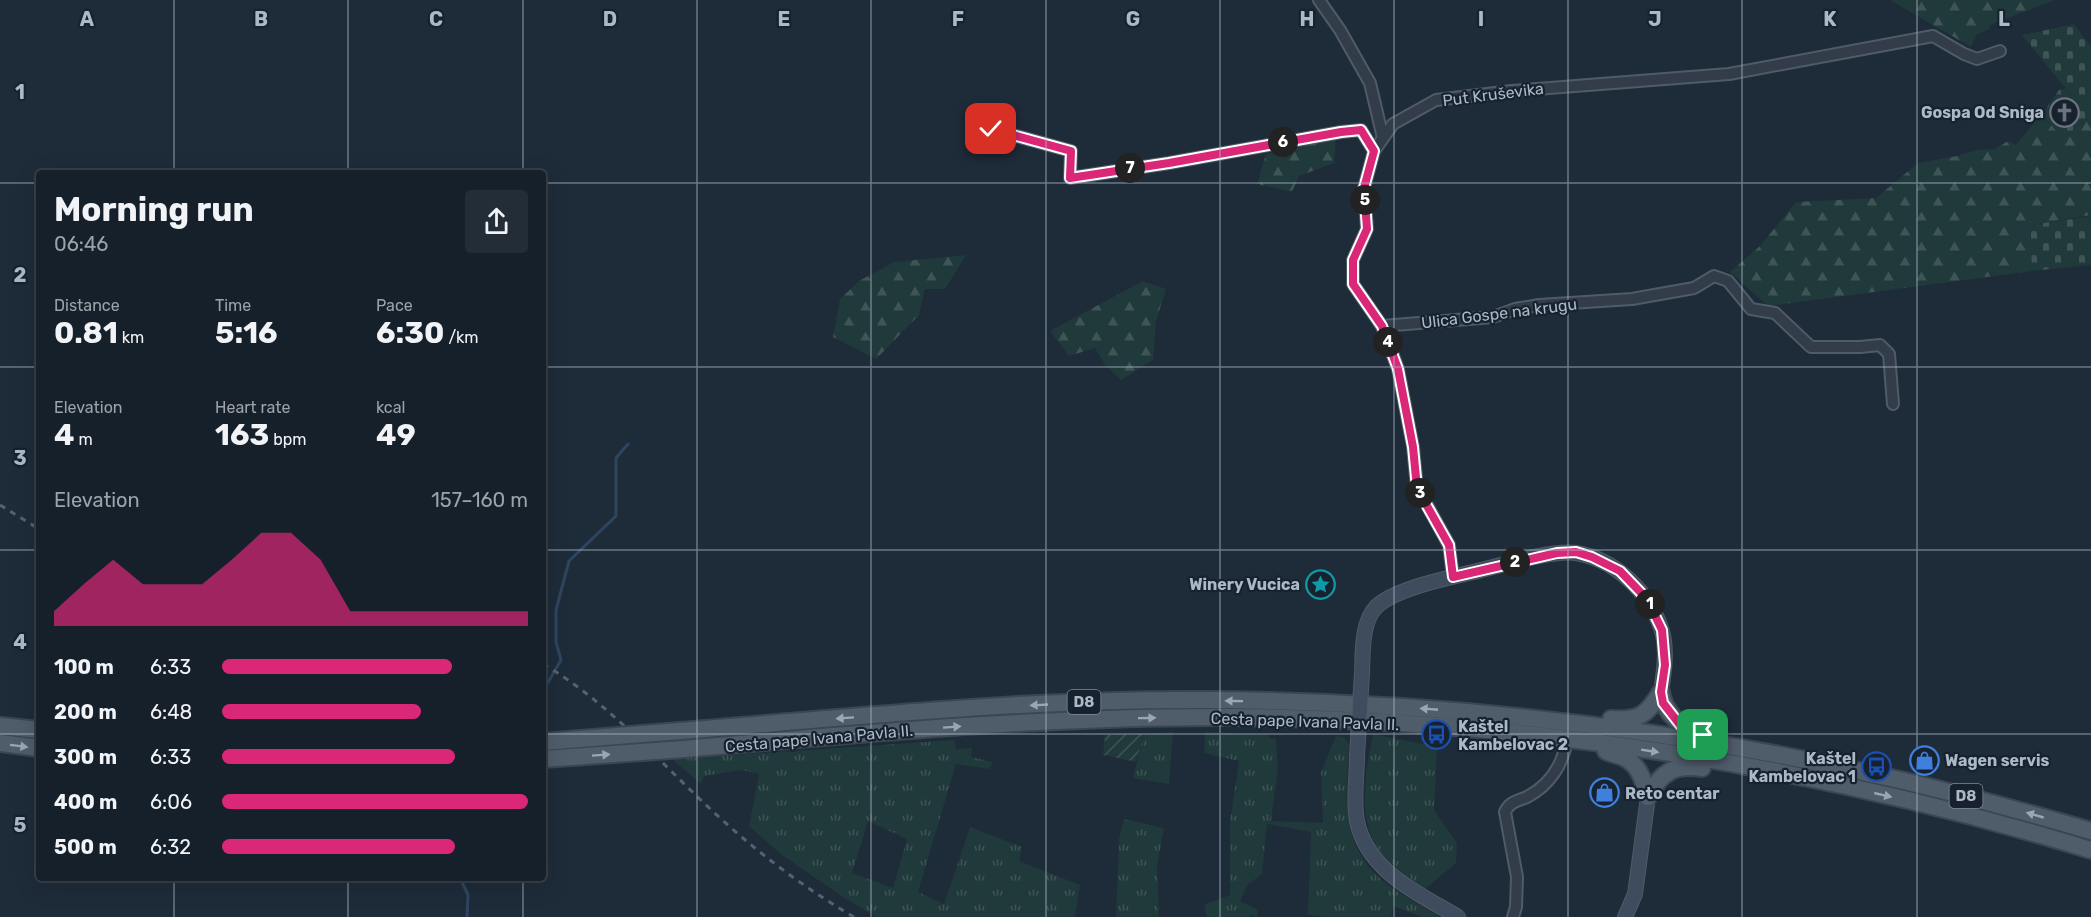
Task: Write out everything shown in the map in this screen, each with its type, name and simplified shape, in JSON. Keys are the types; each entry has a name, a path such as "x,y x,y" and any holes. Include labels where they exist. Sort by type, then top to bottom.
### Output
{"main road":[{"path":"1582,724 1602,719 1637,719 1653,705 1661,692"},
{"path":"1661,692 1667,710 1681,726 1721,745"},
{"name":"Cesta pape Ivana Pavla II.","path":"546,742 980,708 1093,702 1200,700 1392,706 1487,713 1582,724 1721,745 1905,781 2091,831"},
{"name":"Cesta pape Ivana Pavla II.","path":"546,759 1035,722 1192,717 1283,718 1397,724 1567,740 1728,763 1838,784 1911,801 2091,850"},
{"path":"0,726 36,730"},
{"path":"0,743 36,748"},
{"path":"1592,743 1632,763 1644,781 1648,797"},
{"path":"1648,797 1655,782 1672,770 1683,767 1708,768 1728,763"}],"street":[{"path":"1319,0 1340,30 1370,82 1383,138"},
{"name":"Put Kruševika","path":"1453,577 1449,545 1417,488 1413,447 1398,369 1382,326 1353,284 1353,260 1367,229 1364,188 1374,151 1393,124 1436,100 1512,91 1729,74 1933,36 1977,59 2000,51"},
{"path":"991,129 1071,151 1070,178 1361,130 1374,151"},
{"name":"Ulica Gospe na krugu","path":"1382,326 1492,317 1515,309 1539,305 1632,299 1694,288 1714,276 1728,281 1751,309 1775,313 1811,347 1880,345 1889,354 1893,404"},
{"path":"1458,917 1389,873 1375,860 1360,835 1357,819 1357,756 1362,673 1366,626 1375,609 1391,595 1453,577 1557,553 1576,552 1620,571 1647,599 1662,630 1665,665 1661,692"},
{"path":"1513,917 1516,907 1517,876 1504,812 1509,804 1529,796 1551,778 1559,768 1567,740"},
{"path":"1625,917 1635,894 1648,797"}],"green space":[{"path":"1890,0 2055,0 1992,24 1988,30 1977,34 1971,47"},
{"path":"2074,24 2091,47 2091,123 2087,119 2063,139 2042,114 2059,90 2066,89 2022,35"},
{"path":"2041,114 2063,138 2087,119 2091,123 2091,215 2030,225 2032,271 1768,306 1730,272 1760,246 1796,202 1876,198 1918,163 1976,150 1995,149 2008,141 2016,145"},
{"path":"1336,137 1334,163 1299,176 1292,192 1257,184 1266,154"},
{"path":"2091,216 2091,265 2032,271 2030,225"},
{"path":"966,255 945,289 925,289 919,315 876,359 833,337 840,299 859,281 894,262"},
{"path":"1143,281 1166,289 1156,321 1153,360 1121,380 1105,365 1095,348 1069,356 1050,331"},
{"path":"1173,732 1169,784 1133,778 1144,734"},
{"path":"1205,732 1269,735 1269,738 1276,739 1278,768 1271,821 1323,823 1321,772 1336,736 1344,737 1349,744 1348,817 1358,849 1367,865 1381,879 1440,917 1422,917 1393,906 1391,917 1308,915 1311,832 1267,824 1262,874 1247,885 1240,901 1258,910 1257,917 1251,915 1250,917 1207,917 1204,905 1230,895 1230,822 1239,761 1204,753"},
{"path":"1144,734 1136,762 1103,755 1105,735"},
{"path":"1373,734 1437,747 1434,810 1457,843 1456,863 1425,889 1388,860 1377,847 1370,833 1366,817 1365,783"},
{"path":"955,740 956,749 972,748 971,757 993,762 989,769 956,764 918,892 944,904 970,827 1022,847 1019,861 1080,885 1075,917 876,917 782,855 749,826 759,774 742,770 704,776 701,784 672,759","holes":["868,821 907,839 893,888 852,873"]},
{"path":"1124,819 1164,828 1157,866 1159,917 1116,917 1119,839"}],"waterway":[{"path":"546,686 561,660 556,642 556,610 569,561 616,516 616,458 628,444"},
{"path":"461,881 468,895 467,917"}],"railway":[{"path":"0,505 36,527"},
{"path":"546,666 566,678 608,711 722,820 758,850 795,879 854,917"}],"place":[{"name":"Gospa Od Sniga","path":"2065,112"},
{"name":"Winery Vucica","path":"1321,584"},
{"name":"Kaštel Kambelovac 2","path":"1437,735"},
{"name":"Wagen servis","path":"1924,760"},
{"name":"Kaštel Kambelovac 1","path":"1877,767"},
{"name":"Reto centar","path":"1604,793"}],"route":[{"path":"991,129 1071,151 1070,178 1361,130 1374,151 1364,188 1367,229 1353,260 1353,284 1382,326 1398,369 1413,447 1417,488 1449,545 1453,577 1557,553 1576,552 1620,571 1647,599 1662,630 1665,665 1661,692 1663,703 1681,726 1703,735"}]}
